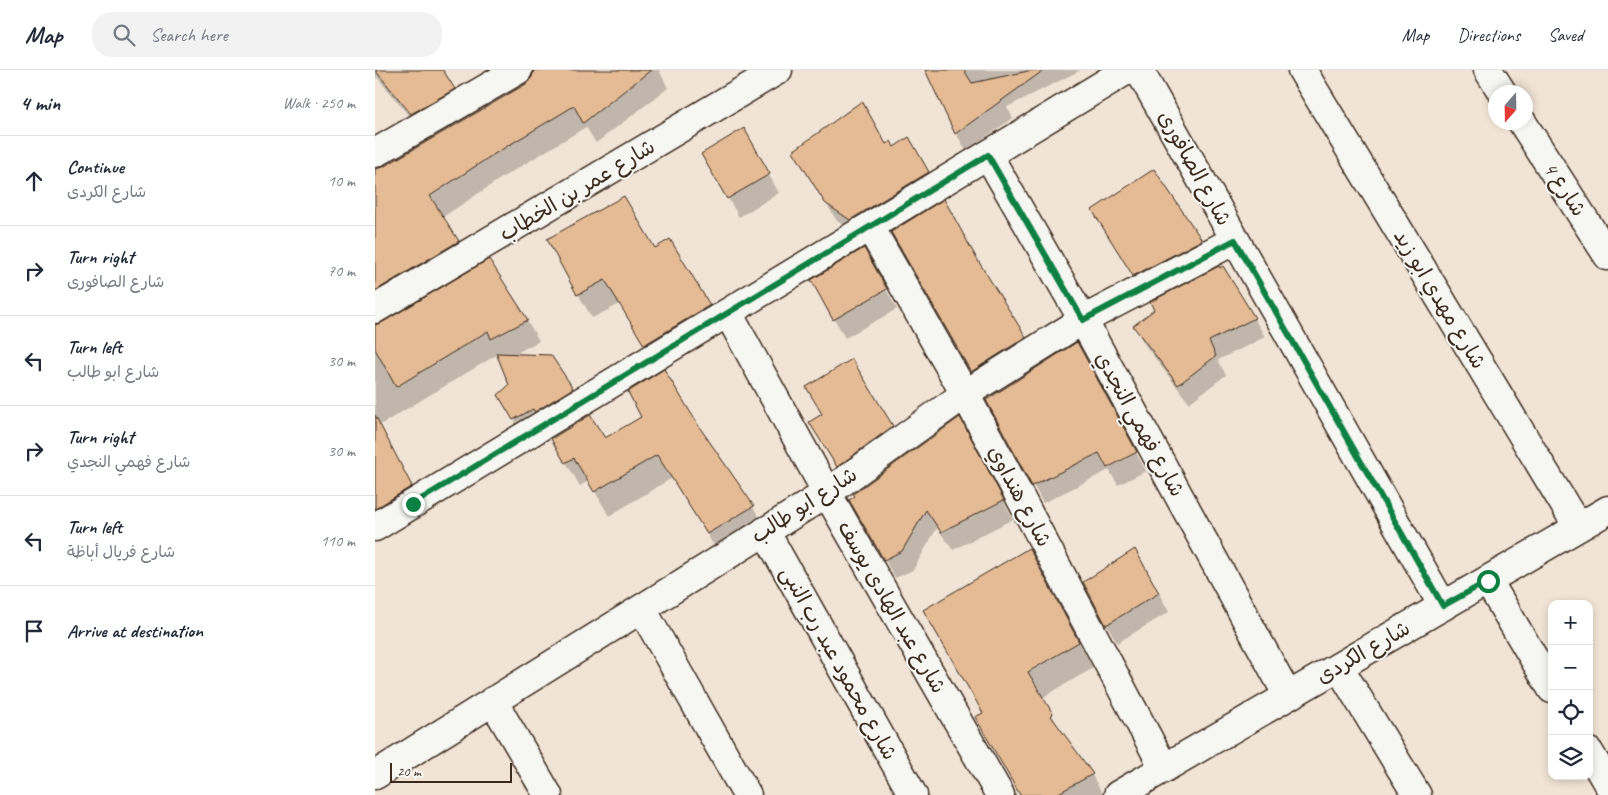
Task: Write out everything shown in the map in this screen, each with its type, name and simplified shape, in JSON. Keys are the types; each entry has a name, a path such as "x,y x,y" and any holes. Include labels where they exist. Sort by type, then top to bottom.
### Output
{"street":[{"path":"375,153 518,70"},
{"name":"شارع عمر بن الخطاب","path":"375,309 778,70"},
{"path":"375,527 1127,70"},
{"name":"شارع الصافورى","path":"1139,70 1443,606"},
{"name":"شارع مهدي ابو زيد","path":"1302,70 1578,527"},
{"path":"1488,70 1498,85"},
{"name":"شارع 4","path":"1527,130 1608,256"},
{"name":"شارع فهمي النجدي","path":"988,155 1083,320 1288,696"},
{"name":"شارع هنداوي","path":"870,227 965,394 1164,768"},
{"name":"شارع ابو طالب","path":"380,781 493,700 827,493 965,394 1083,320 1235,240"},
{"name":"شارع عبد الهادى يوسف","path":"728,313 827,493 1000,795"},
{"name":"شارع الكردى","path":"1122,794 1608,510"},
{"name":"شارع محمود عبد رب النبى","path":"765,532 913,795"},
{"path":"1488,581 1548,682"},
{"path":"642,609 747,795"},
{"path":"1339,667 1411,793"},
{"path":"493,700 548,795"},
{"path":"1593,759 1608,784"}],"building":[{"path":"375,70 443,70 455,89 411,114"},
{"path":"534,70 651,70 583,123 574,106 491,156 430,196 459,241 375,291 375,169 383,167 526,84 532,77"},
{"path":"925,70 964,70 972,83 1033,70 1044,70 955,134"},
{"path":"862,101 886,144 891,141 894,147 909,137 929,172 850,220 825,203 793,151"},
{"path":"744,128 770,174 727,199 701,154"},
{"path":"1154,169 1202,240 1133,276 1092,210"},
{"path":"624,196 655,248 670,239 710,305 644,345 605,280 577,295 547,239"},
{"path":"944,199 977,259 1026,337 971,372 891,232"},
{"path":"864,248 887,289 833,320 811,280"},
{"path":"489,259 528,320 491,339 488,331 396,387 375,349 375,325"},
{"path":"1219,266 1220,268 1223,266 1255,318 1209,341 1216,356 1178,385 1133,326 1154,310 1150,302"},
{"path":"1077,342 1137,452 1107,468 1099,453 1032,486 986,400"},
{"path":"496,353 551,355 573,388 535,412 533,409 513,420 498,395 509,385"},
{"path":"852,359 893,426 837,467 809,422 822,414 806,387"},
{"path":"664,369 700,428 754,506 707,534 657,455 594,492 574,458 565,463 551,439 590,415 605,438 641,417 628,392"},
{"path":"375,415 412,486 375,509"},
{"path":"960,417 1004,500 941,532 926,510 902,551 884,560 849,500 855,496 853,494"},
{"path":"1029,548 1079,642 1028,672 1053,714 1051,716 1093,774 1055,795 1020,795 975,717 983,713 923,610"},
{"path":"1135,549 1159,593 1106,625 1083,582"}],"route":[{"path":"413,504 988,155 1083,320 1235,240 1443,606 1488,581"}]}
